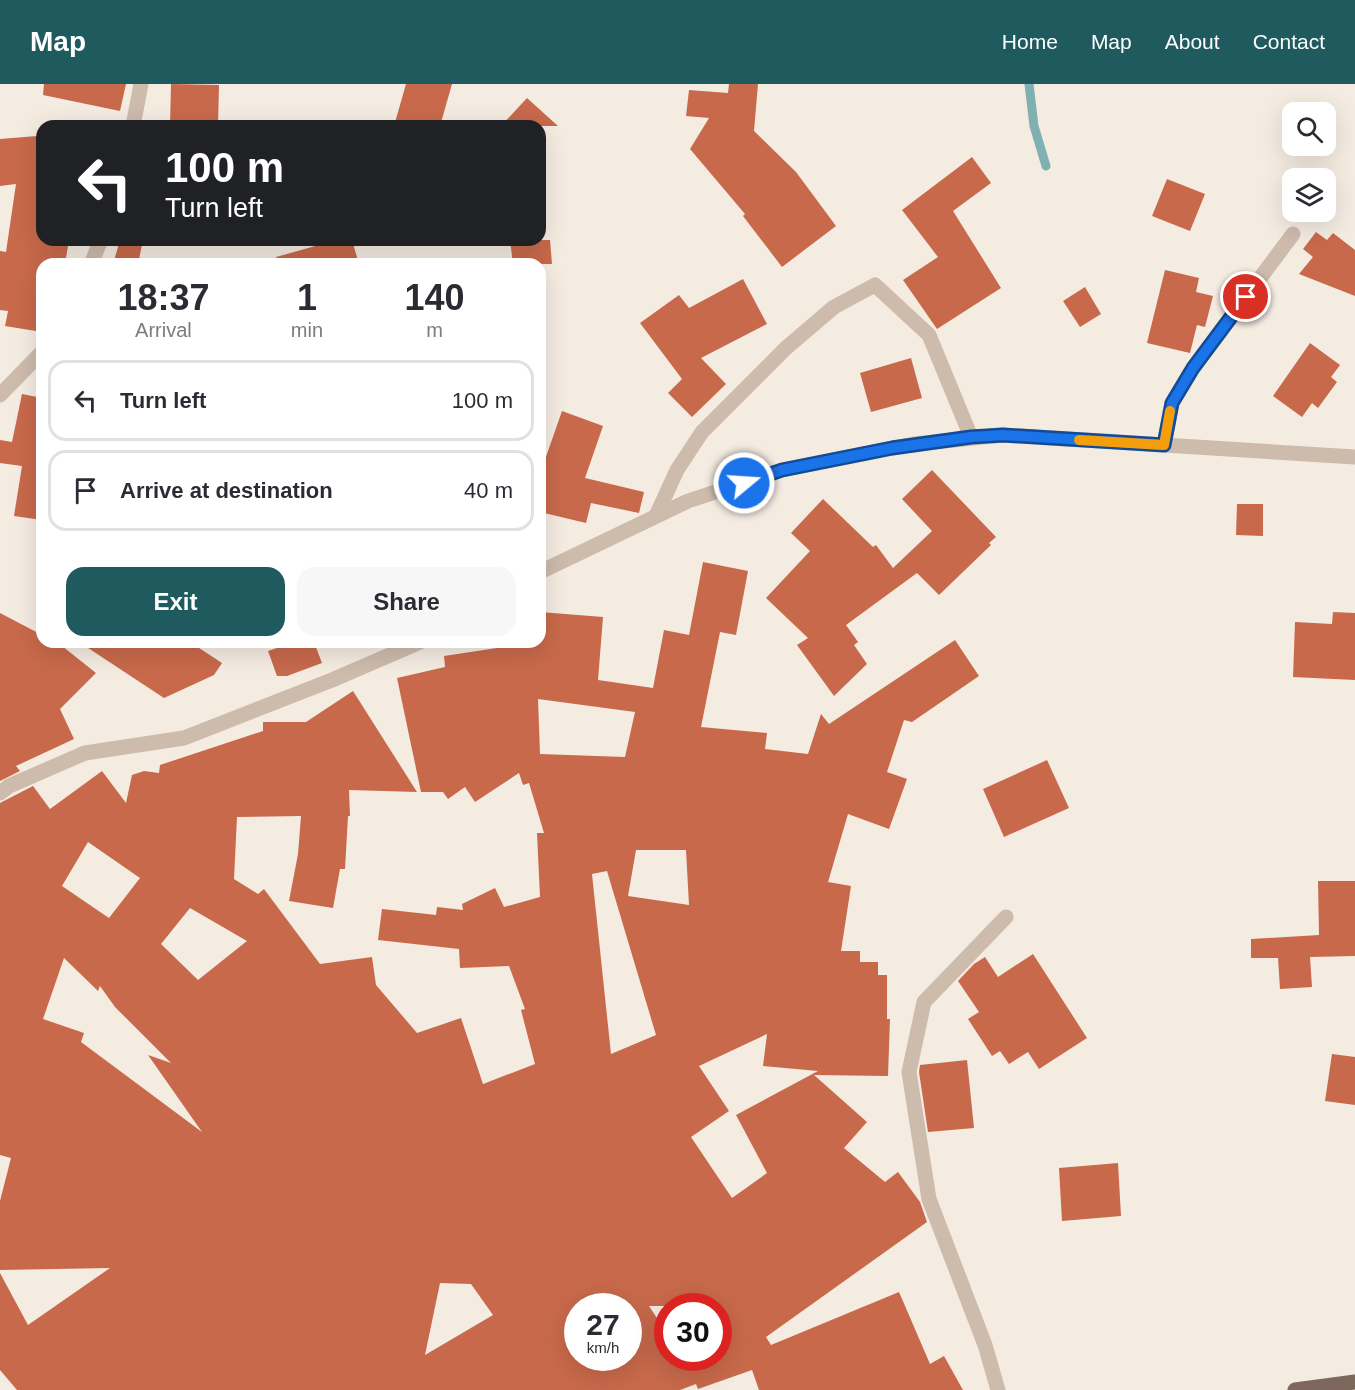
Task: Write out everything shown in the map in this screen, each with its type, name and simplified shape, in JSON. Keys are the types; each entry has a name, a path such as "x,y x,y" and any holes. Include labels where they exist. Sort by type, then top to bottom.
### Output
{"main road":[{"path":"1295,1390 1355,1382"}],"street":[{"path":"134,120 141,84"},
{"path":"1164,445 1172,403 1193,368 1293,234"},
{"path":"656,516 677,470 702,432 794,341 834,307 875,285 929,335 971,437"},
{"path":"0,395 36,358"},
{"path":"546,569 688,501 782,470 914,444 1003,435 1355,457"},
{"path":"0,793 9,786 85,753 184,738 332,680 406,648"},
{"path":"998,1390 985,1345 929,1198 909,1072 924,1002 1006,917"}],"building":[{"path":"44,84 126,84 120,111 43,95"},
{"path":"171,84 219,85 218,120 170,120"},
{"path":"406,84 452,84 442,120 396,120"},
{"path":"729,84 758,84 754,131 796,172 836,226 782,267 743,216 745,214 690,149 709,118 686,116 689,90 728,93"},
{"path":"527,98 558,126 546,126 546,120 507,120"},
{"path":"36,136 36,246 68,246 66,258 36,258 36,331 5,326 8,311 0,310 0,251 6,252 16,184 0,186 0,139"},
{"path":"972,157 991,183 953,211 1001,288 937,329 903,280 938,257 902,210"},
{"path":"1167,179 1205,194 1190,231 1152,216"},
{"path":"1316,232 1327,240 1333,233 1355,250 1355,296 1299,274 1313,257 1303,249"},
{"path":"546,240 550,240 552,264 546,264 546,258 512,258 511,246 546,246"},
{"path":"118,246 142,246 139,258 115,258"},
{"path":"315,246 354,246 357,258 276,258"},
{"path":"1165,270 1199,278 1196,292 1213,296 1205,327 1197,325 1190,353 1147,343"},
{"path":"743,279 767,324 701,358 726,384 692,417 668,393 682,379 640,323 679,295 689,308"},
{"path":"1085,287 1101,314 1080,327 1063,301"},
{"path":"1310,343 1340,365 1331,377 1337,382 1318,408 1312,403 1302,417 1273,396"},
{"path":"911,358 922,398 871,412 860,373"},
{"path":"22,394 36,397 36,519 14,516 22,466 0,463 0,440 12,442"},
{"path":"562,411 603,426 585,478 644,492 639,513 591,503 586,523 546,513 546,457"},
{"path":"932,470 996,537 989,543 991,545 939,595 917,573 846,625 858,642 854,645 867,664 834,696 797,645 808,638 766,598 810,551 791,533 823,499 873,547 876,545 893,568 932,531 902,499"},
{"path":"1237,504 1263,504 1263,536 1236,535"},
{"path":"703,562 748,571 736,635 720,632 701,727 767,733 765,749 808,754 821,714 829,724 955,640 979,676 912,722 904,720 887,772 907,779 889,829 848,814 828,882 851,886 841,951 860,951 860,962 878,962 878,975 887,975 887,1019 890,1019 888,1076 814,1075 867,1122 844,1148 885,1182 898,1172 920,1202 927,1222 766,1337 771,1345 899,1292 930,1364 944,1356 963,1390 759,1390 752,1370 698,1389 696,1384 680,1390 17,1390 0,1370 0,1273 28,1325 110,1268 0,1270 0,1201 11,1158 0,1155 0,803 33,786 50,809 102,771 126,803 132,775 144,771 159,773 160,765 263,731 263,722 306,722 353,691 417,792 349,790 350,816 348,816 345,869 340,869 333,908 289,901 298,854 301,816 237,817 234,879 258,894 264,889 320,964 372,957 376,985 417,1033 461,1018 483,1084 535,1064 521,1010 525,1009 509,966 460,968 459,949 378,940 382,909 436,915 437,907 463,910 462,904 495,888 504,907 540,897 537,833 544,833 529,783 523,785 519,773 475,802 465,787 448,799 443,792 421,792 397,678 445,667 444,656 497,648 546,648 546,612 603,617 598,680 653,688 664,630 689,635","holes":["538,699 635,712 625,757 540,754","88,842 140,878 109,918 62,886","636,850 686,850 689,905 628,896","607,871 656,1035 611,1054 592,874","190,908 247,941 198,980 161,944","64,958 98,991 100,986 115,1007 171,1063 148,1055 202,1132 81,1042 84,1033 43,1019","767,1034 763,1066 818,1071 736,1115 767,1173 732,1198 691,1137 729,1111 699,1066","440,1283 471,1284 493,1315 425,1355"]},
{"path":"1333,612 1355,613 1355,680 1293,677 1295,622 1332,624"},
{"path":"0,613 36,632 36,648 65,648 96,673 60,709 74,739 16,766 20,771 0,781"},
{"path":"88,648 199,648 222,663 214,675 164,698"},
{"path":"277,648 316,648 322,663 287,676 277,676 268,651"},
{"path":"1047,760 1069,808 1004,837 983,789"},
{"path":"1318,881 1355,881 1355,956 1310,957 1312,987 1280,989 1278,958 1251,958 1251,939 1319,935"},
{"path":"1033,954 1087,1038 1039,1069 1028,1052 1009,1064 1000,1051 992,1056 968,1019 979,1012 958,981 974,964 985,957 998,977"},
{"path":"1332,1054 1355,1057 1355,1105 1325,1101"},
{"path":"967,1060 974,1128 928,1132 919,1072 920,1065"},
{"path":"1118,1163 1121,1216 1062,1221 1059,1168"}],"waterway":[{"path":"1029,84 1034,126 1046,166"}],"slow traffic":[{"path":"1079,440 1164,445 1170,411"}],"route":[{"path":"744,483 782,470 914,444 971,437 1003,435 1164,445 1172,403 1193,368 1246,297"}]}
